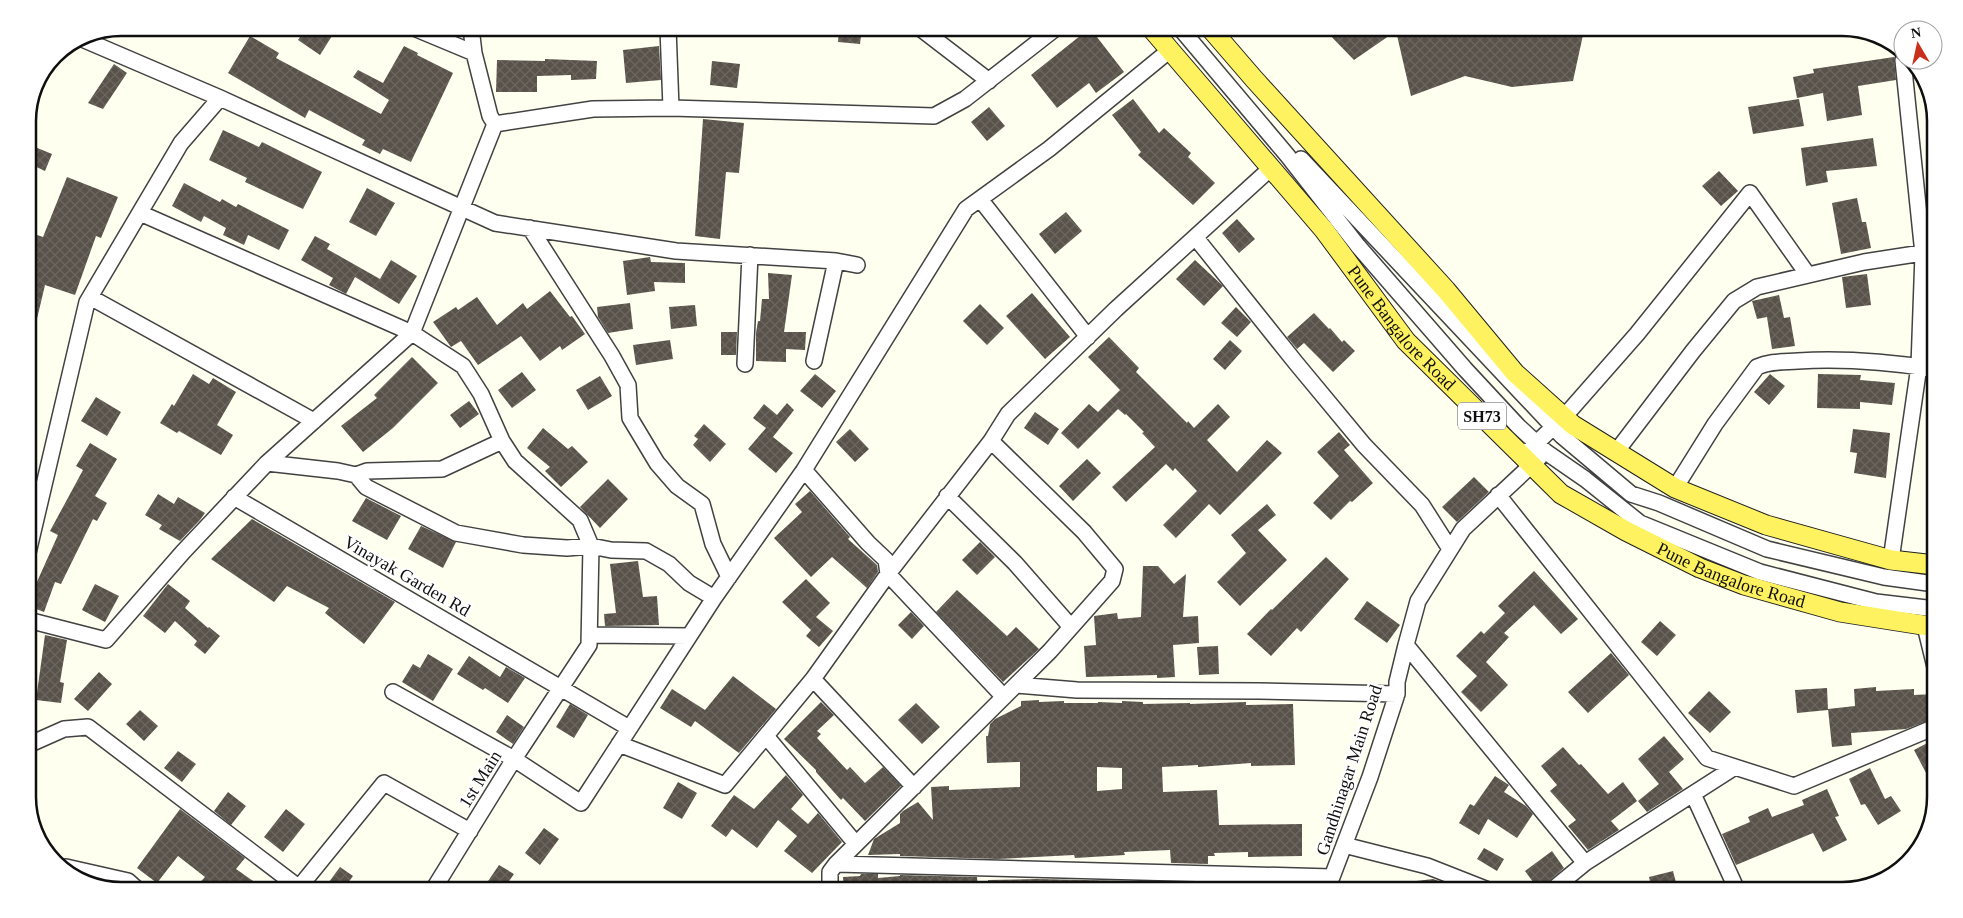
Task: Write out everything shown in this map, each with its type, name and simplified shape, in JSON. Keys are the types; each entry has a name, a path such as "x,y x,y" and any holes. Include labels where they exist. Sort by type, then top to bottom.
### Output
{"main road":[{"name":"Pune Bangalore Road","path":"1158,36 1324,230 1406,341 1561,494 1626,531 1700,568 1744,585 1840,612 1927,626"},
{"path":"1217,36 1446,290 1515,373 1563,426 1616,452 1675,488 1766,525 1891,560 1927,564"}],"street":[{"path":"433,36 474,53"},
{"path":"36,622 106,640 234,497 267,463 412,333 494,124 490,116 474,53 472,36"},
{"path":"668,36 672,108"},
{"path":"931,36 989,80"},
{"path":"494,124 593,110 672,108 934,116 965,99 1042,36"},
{"path":"1187,36 1287,155 1358,246 1465,369 1541,447 1640,523 1760,572 1876,602 1927,608"},
{"path":"1197,36 1296,154 1630,494 1659,502 1766,548 1884,577 1927,583"},
{"path":"91,43 220,98 495,223 676,251 836,261 857,265"},
{"path":"393,692 514,760 581,803 714,598 804,470 966,209 1049,149 1170,50"},
{"path":"1905,70 1927,237"},
{"path":"36,519 87,302 181,143 220,98"},
{"path":"619,744 725,784 813,679 888,574 990,441 1008,414 1088,337 1270,169"},
{"name":"Gandhinagar Main Road","path":"1331,882 1370,776 1397,694 1397,682 1418,601 1462,529 1498,495 1526,460 1563,426 1750,192 1808,275"},
{"path":"980,199 1088,337"},
{"path":"140,212 412,333 463,366 481,394 502,441 515,461 580,520 591,546 589,635 689,636"},
{"path":"530,228 612,356 628,385 630,418 657,463 677,486 702,504 712,544 729,577"},
{"path":"1196,238 1296,363 1364,444 1422,505 1450,549"},
{"path":"1616,452 1693,351 1734,301 1757,287 1864,262 1927,252"},
{"path":"745,364 750,256"},
{"path":"814,361 836,261"},
{"path":"1891,560 1919,366 1927,275"},
{"path":"90,297 314,421"},
{"path":"1675,488 1715,424 1757,367 1767,363 1824,359 1864,360 1927,368"},
{"path":"267,463 338,471 356,475 367,470 442,469 502,441"},
{"path":"830,882 830,872 836,864 1016,685 1112,581 1115,569 1084,532 990,441"},
{"path":"804,470 868,543 886,560 888,574 1004,697"},
{"path":"356,475 366,487 456,533 523,546 567,548 591,546 611,550 646,551 669,564 689,583 714,598"},
{"path":"1498,495 1707,758 1794,786 1927,731"},
{"path":"947,496 1015,563 1071,627"},
{"name":"Vinayak Garden Rd","path":"234,497 629,728"},
{"name":"1st Main","path":"438,882 588,645 589,635"},
{"path":"1406,645 1585,863"},
{"path":"813,679 914,786"},
{"path":"1016,685 1077,690 1397,694"},
{"path":"36,741 64,728 88,727 289,882"},
{"path":"766,736 856,844"},
{"path":"1562,882 1585,863 1735,767"},
{"path":"305,882 384,783 470,831"},
{"path":"1693,794 1733,882"},
{"path":"1344,845 1427,866 1468,882"},
{"path":"836,864 1281,882"},
{"path":"80,871 129,882"}],"building":[{"path":"250,36 279,53 276,58 381,114 389,100 353,77 358,70 383,83 404,46 418,53 417,55 453,73 411,162 383,149 380,154 362,145 365,140 309,110 305,118 228,73"},
{"path":"301,36 332,36 320,55 298,40"},
{"path":"838,36 861,36 860,44 838,42"},
{"path":"1080,36 1096,36 1124,72 1096,93 1089,83 1057,108 1031,75"},
{"path":"1331,36 1389,36 1354,60"},
{"path":"1397,36 1583,36 1573,81 1512,87 1465,76 1411,96"},
{"path":"659,46 661,80 626,83 623,50"},
{"path":"1893,57 1893,70 1895,70 1896,80 1858,86 1862,115 1827,121 1823,93 1797,98 1793,77 1814,73 1813,69"},
{"path":"545,59 597,61 596,79 571,80 571,75 537,76 537,92 496,92 497,60 545,61"},
{"path":"712,61 740,64 737,88 710,85"},
{"path":"114,64 127,73 103,109 88,103"},
{"path":"1133,99 1159,133 1164,128 1191,153 1188,157 1215,183 1193,205 1138,155 1141,152 1112,115"},
{"path":"1799,99 1804,126 1753,134 1748,107"},
{"path":"989,107 1005,126 987,141 971,122"},
{"path":"703,119 744,123 739,173 726,172 720,239 695,236"},
{"path":"223,130 259,147 262,142 322,172 303,209 245,182 247,178 209,160"},
{"path":"1873,138 1877,166 1826,171 1828,182 1806,186 1801,148"},
{"path":"36,147 52,154 45,171 36,167"},
{"path":"1719,171 1738,191 1721,206 1702,186"},
{"path":"67,177 118,197 101,238 96,236 75,295 45,285 36,323 36,238 37,235 43,237"},
{"path":"184,183 220,202 222,199 236,207 238,204 289,230 279,250 248,235 244,245 223,235 226,228 204,216 201,222 172,206"},
{"path":"367,188 395,203 376,236 349,222"},
{"path":"1857,198 1862,222 1866,222 1871,248 1841,254 1832,203"},
{"path":"1066,212 1082,231 1055,254 1039,234"},
{"path":"1237,219 1255,239 1239,253 1222,233"},
{"path":"315,236 330,244 327,249 380,279 391,260 417,276 399,304 355,277 346,294 329,285 333,278 301,260"},
{"path":"650,257 651,262 685,263 685,283 654,282 655,291 627,295 623,261"},
{"path":"1195,260 1223,286 1204,306 1176,279"},
{"path":"768,273 792,275 784,332 806,332 805,350 786,349 786,362 756,361 756,333 758,321 760,321 762,299 769,299"},
{"path":"1867,274 1871,305 1846,308 1842,277"},
{"path":"550,291 585,334 562,350 560,346 540,361 521,336 478,365 461,341 451,347 433,322 456,307 458,310 477,297 497,325 523,303 527,309"},
{"path":"1032,293 1070,337 1045,359 1006,316"},
{"path":"1779,295 1784,318 1790,317 1795,346 1772,349 1767,317 1757,319 1752,301"},
{"path":"630,303 633,329 608,333 598,317 597,307"},
{"path":"980,304 1004,328 987,345 963,321"},
{"path":"695,305 697,326 671,329 669,307"},
{"path":"1236,307 1251,322 1237,337 1221,323"},
{"path":"1314,313 1342,342 1344,340 1355,351 1333,372 1304,343 1297,349 1287,337"},
{"path":"721,332 737,332 736,355 721,355"},
{"path":"1109,337 1139,368 1136,372 1194,428 1218,404 1230,417 1207,440 1237,472 1267,440 1282,453 1220,515 1209,504 1176,538 1163,525 1197,491 1175,468 1173,471 1166,464 1126,502 1112,487 1155,447 1142,433 1144,432 1126,414 1118,409 1078,449 1061,433 1089,404 1098,412 1120,390 1088,357"},
{"path":"670,340 673,359 636,365 633,345"},
{"path":"1230,340 1242,351 1225,370 1213,359"},
{"path":"412,357 438,383 393,428 363,452 341,426 377,398 374,395"},
{"path":"522,372 536,390 512,408 498,390"},
{"path":"193,374 209,384 213,378 236,392 217,425 233,435 221,455 179,431 177,433 160,423 172,404 174,406"},
{"path":"815,374 836,391 822,408 800,391"},
{"path":"1770,374 1785,386 1769,405 1754,392"},
{"path":"1818,374 1861,375 1860,380 1895,383 1892,405 1860,402 1860,409 1817,408"},
{"path":"600,376 612,396 588,410 576,390"},
{"path":"96,397 121,412 107,436 81,421"},
{"path":"469,401 479,414 460,428 450,415"},
{"path":"787,403 794,410 773,437 793,453 776,473 748,449 766,428 753,418 764,404 777,415"},
{"path":"1035,412 1059,429 1048,445 1024,428"},
{"path":"704,424 726,444 710,462 693,445 698,439 694,436"},
{"path":"543,428 568,449 572,446 588,462 561,487 545,471 550,467 527,448"},
{"path":"850,429 869,449 855,462 836,442"},
{"path":"1853,429 1890,433 1886,478 1854,473 1857,453 1850,452"},
{"path":"1339,432 1350,445 1344,450 1373,483 1352,502 1350,501 1331,520 1313,503 1339,476 1317,452"},
{"path":"90,443 117,459 95,496 107,503 97,521 93,519 61,584 55,582 44,612 36,609 36,584 58,535 50,531 83,470 76,466"},
{"path":"1087,459 1101,473 1073,501 1059,486"},
{"path":"1474,477 1489,492 1457,522 1442,507"},
{"path":"608,479 628,499 600,528 580,507"},
{"path":"810,491 850,537 848,539 877,565 878,572 867,588 832,557 811,577 774,538 802,512 795,504"},
{"path":"158,494 174,504 178,497 205,513 180,541 159,529 162,525 145,515"},
{"path":"366,498 401,516 387,540 352,521"},
{"path":"1267,504 1276,515 1258,530 1287,560 1240,606 1217,582 1246,553 1231,535"},
{"path":"252,519 395,602 364,644 325,613 329,608 287,586 274,602 211,559"},
{"path":"421,526 456,542 443,568 408,549"},
{"path":"980,542 995,557 977,575 962,560"},
{"path":"1326,557 1349,579 1301,632 1297,628 1271,656 1247,634"},
{"path":"638,561 643,597 657,596 659,625 605,626 604,614 616,613 610,564"},
{"path":"1143,566 1158,566 1174,584 1186,574 1183,617 1198,616 1199,643 1173,645 1175,677 1157,678 1157,675 1086,677 1084,646 1096,645 1094,616 1117,613 1118,619 1141,617"},
{"path":"1534,571 1578,619 1561,634 1534,605 1504,633 1509,637 1486,662 1508,685 1481,712 1461,692 1477,676 1456,656 1481,631 1484,634 1505,613 1498,606"},
{"path":"806,579 830,603 816,617 833,631 819,647 806,636 811,630 782,602"},
{"path":"95,584 119,596 105,622 82,610"},
{"path":"168,584 190,601 185,608 220,636 205,654 194,645 197,641 175,621 165,633 143,616"},
{"path":"957,590 1007,636 1016,627 1039,649 1003,682 936,612"},
{"path":"1367,601 1400,625 1387,643 1354,619"},
{"path":"911,612 924,626 912,639 898,625"},
{"path":"1660,621 1676,635 1657,656 1641,642"},
{"path":"45,635 67,640 60,682 64,683 61,703 36,700"},
{"path":"1218,646 1219,674 1199,675 1197,647"},
{"path":"1611,653 1629,675 1588,713 1568,692"},
{"path":"428,654 453,669 433,701 402,682 413,664 420,668"},
{"path":"469,656 500,677 506,667 525,678 508,703 485,688 483,690 457,674"},
{"path":"99,672 112,684 88,711 74,699"},
{"path":"733,676 776,709 739,753 695,721 691,727 660,708 672,689 705,710"},
{"path":"1876,687 1876,691 1914,689 1914,695 1927,694 1927,721 1906,729 1851,733 1852,745 1832,747 1828,709 1855,706 1854,689"},
{"path":"1827,688 1828,710 1797,713 1795,690"},
{"path":"1709,691 1731,712 1710,733 1688,713"},
{"path":"1021,701 1122,703 1122,701 1143,702 1143,704 1246,702 1246,705 1293,704 1295,765 1251,766 1251,763 1198,767 1198,765 1162,767 1163,792 1217,790 1219,825 1302,824 1302,856 1248,857 1248,852 1214,853 1215,856 1208,856 1208,864 1171,863 1170,850 1124,852 1125,855 1075,858 1074,855 998,859 900,856 900,854 868,855 874,839 900,823 900,814 918,802 933,820 931,787 949,786 949,790 1020,787 1020,762 987,763 986,736 988,736 990,724 995,719 1021,706","holes":["1097,767 1122,768 1122,789 1097,791"]},
{"path":"821,702 834,715 817,731 821,734 817,738 847,770 850,767 865,783 883,767 901,786 865,821 843,798 841,800 816,770 784,739"},
{"path":"916,703 940,727 922,744 898,720"},
{"path":"570,704 588,715 574,738 556,727"},
{"path":"140,710 158,726 144,741 126,724"},
{"path":"507,715 524,727 513,744 496,732"},
{"path":"1664,736 1684,759 1669,772 1683,789 1647,812 1638,801 1659,784 1638,759"},
{"path":"1927,743 1927,775 1914,750"},
{"path":"1563,747 1608,794 1623,782 1637,801 1611,821 1619,830 1588,850 1568,826 1576,820 1550,791 1557,785 1541,766"},
{"path":"178,751 196,764 182,782 164,768"},
{"path":"1870,768 1885,799 1891,796 1901,811 1878,825 1865,804 1861,805 1849,779"},
{"path":"786,775 803,795 791,809 808,824 818,813 842,842 812,873 784,851 797,836 778,820 757,848 732,829 726,837 711,826 734,795 754,809"},
{"path":"1495,776 1509,785 1504,792 1526,806 1533,814 1517,838 1488,819 1479,835 1459,823 1470,804 1474,806"},
{"path":"678,782 697,793 682,819 663,808"},
{"path":"1827,789 1839,816 1835,817 1847,840 1823,852 1813,833 1736,865 1722,834 1750,822 1748,817 1768,808 1772,817 1804,805 1802,800"},
{"path":"228,792 246,806 231,825 214,811"},
{"path":"180,809 245,858 236,869 255,882 200,882 205,877 178,856 158,882 137,868"},
{"path":"286,809 305,824 283,852 264,837"},
{"path":"544,828 559,839 540,865 525,853"},
{"path":"1484,848 1504,859 1497,871 1477,859"},
{"path":"1552,851 1564,868 1548,882 1533,882 1525,871"},
{"path":"499,865 514,874 508,882 487,882"},
{"path":"340,867 353,876 349,882 329,882"},
{"path":"1673,871 1676,882 1650,882 1649,877"},
{"path":"861,874 878,874 878,878 900,875 977,877 977,882 843,882 843,877 860,876"},
{"path":"1037,879 1132,881 988,882 988,880"},
{"path":"1433,879 1442,882 1408,882"}]}
